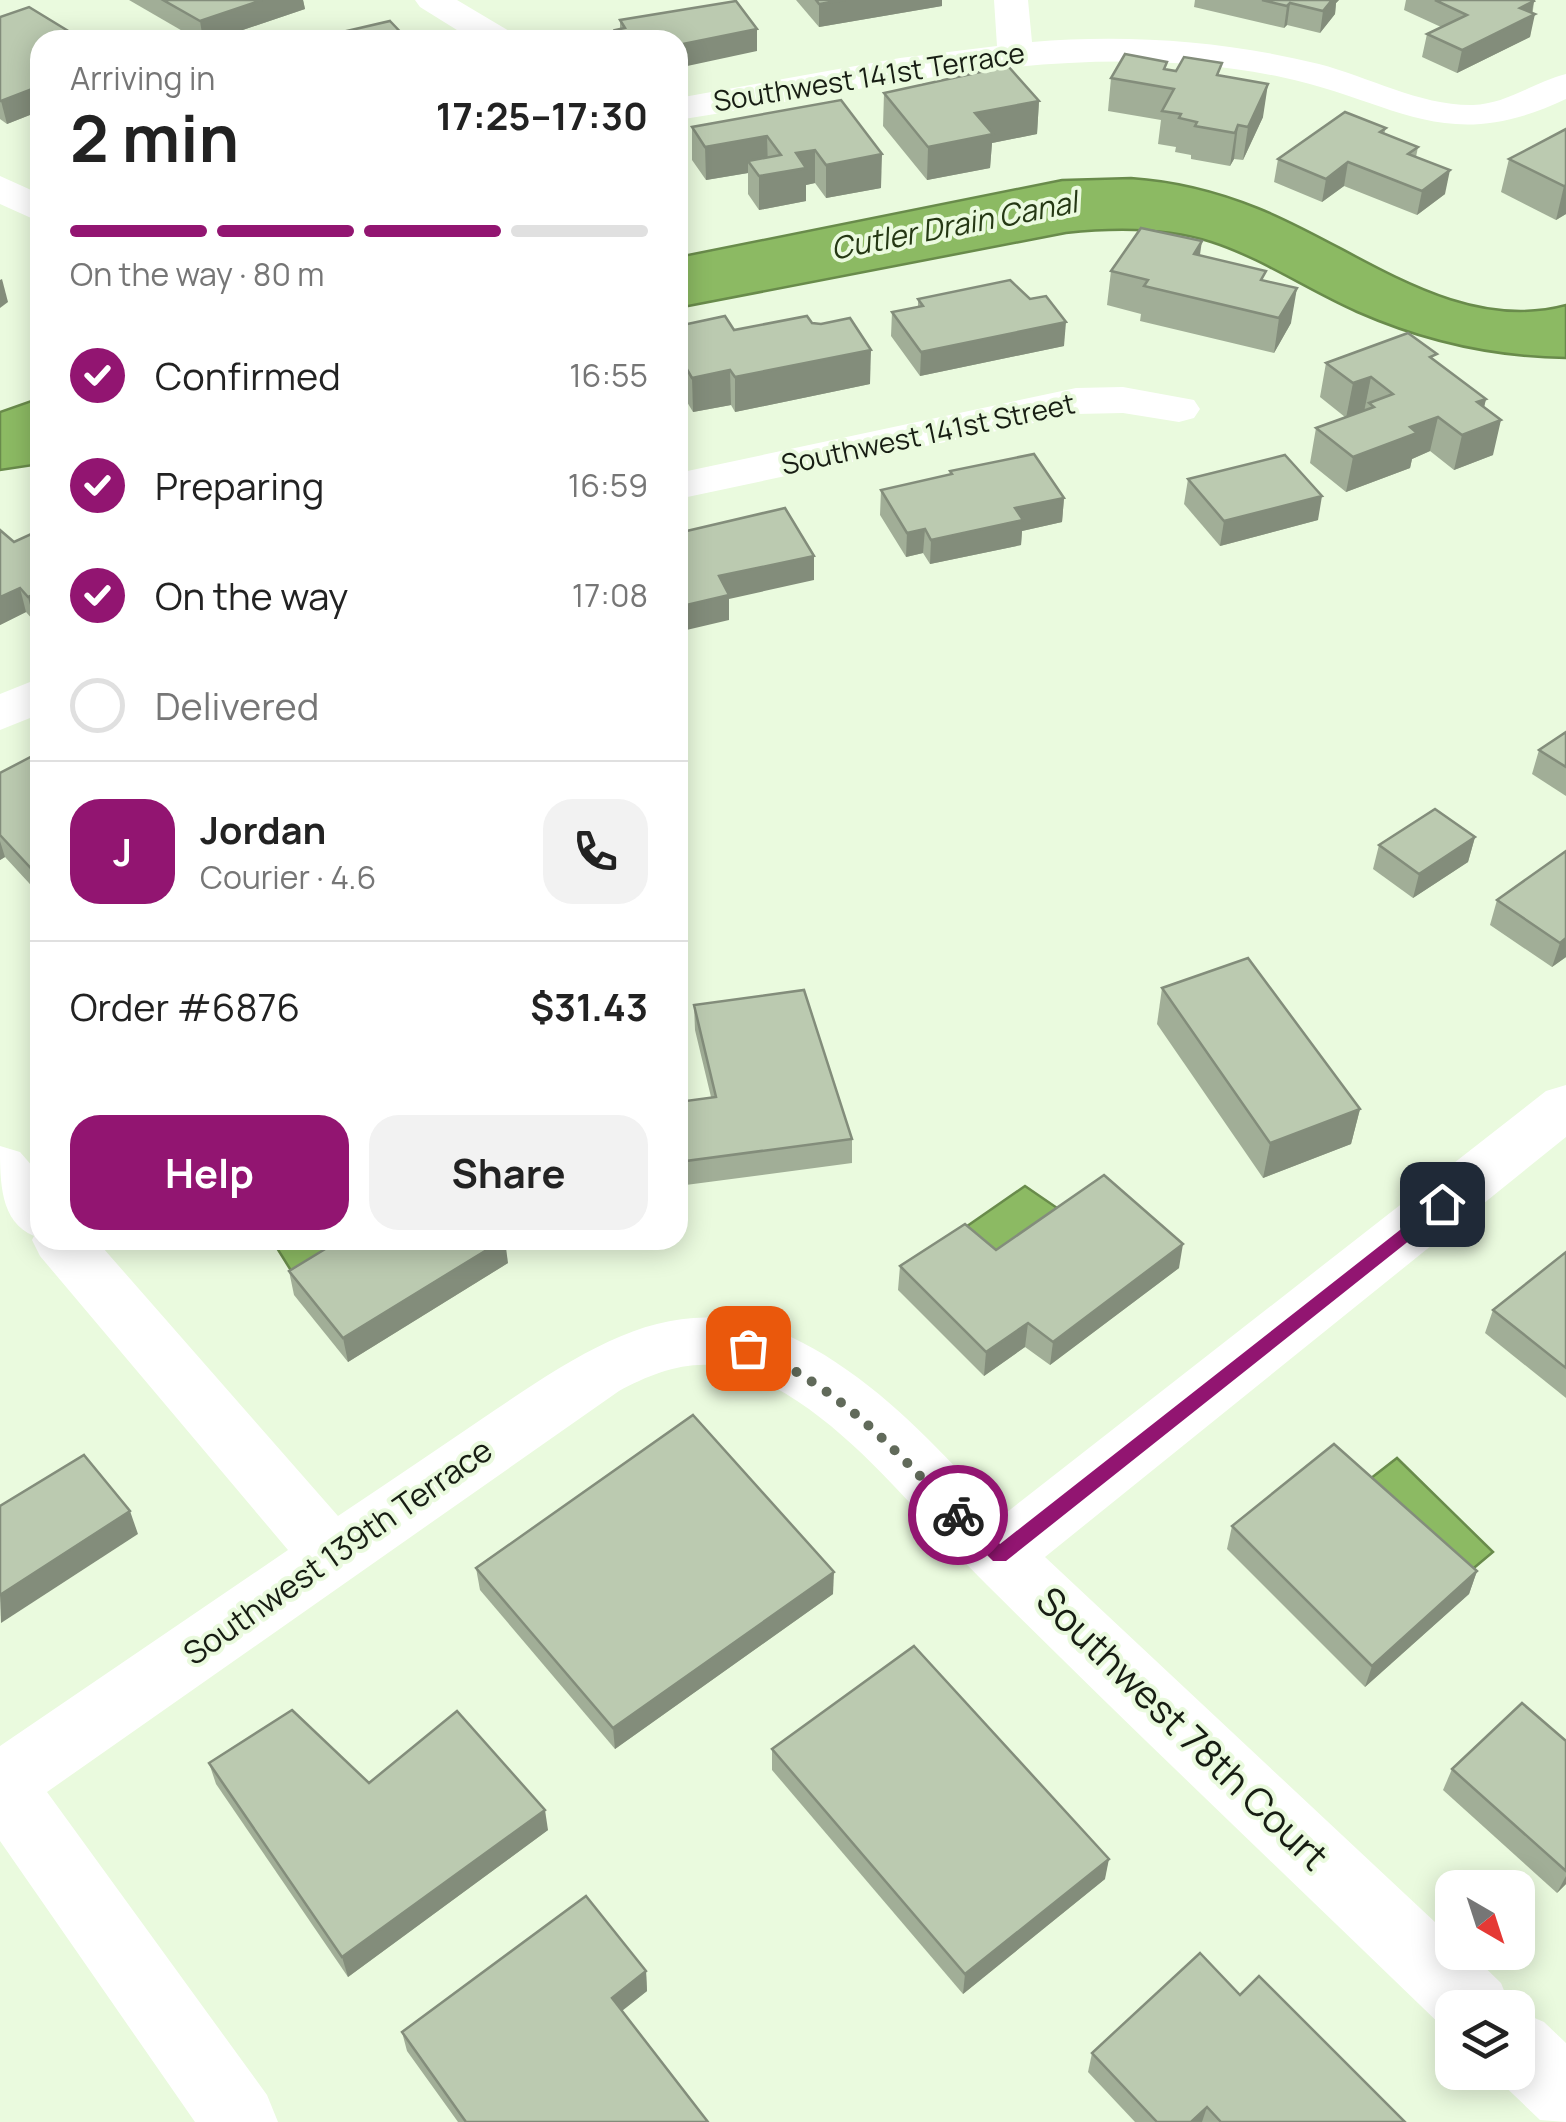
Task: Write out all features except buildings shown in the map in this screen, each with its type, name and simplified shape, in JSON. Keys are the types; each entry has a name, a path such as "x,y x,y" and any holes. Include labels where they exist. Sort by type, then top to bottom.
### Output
{"street":[{"path":"432,0 482,30"},
{"path":"1012,0 1015,52"},
{"name":"Southwest 141st Terrace","path":"688,107 1015,52 1101,49 1242,60 1311,74 1436,112 1472,116 1524,105 1566,85"},
{"path":"0,188 30,204"},
{"name":"Southwest 141st Street","path":"688,484 1076,401 1123,400 1179,408"},
{"path":"0,714 30,699"},
{"path":"999,1556 1566,1106"},
{"path":"0,1168 30,1203"},
{"path":"70,1250 333,1556"},
{"name":"Southwest 78th Court","path":"686,1340 718,1340 748,1348 822,1384 860,1416 999,1556 1456,1990"},
{"name":"Southwest 139th Terrace","path":"0,1785 597,1373 650,1348 686,1340"},
{"path":"0,1785 240,2122"},
{"path":"1535,2064 1566,2094"}],"water":[{"name":"Cutler Drain Canal","path":"1131,178 1180,184 1242,202 1295,224 1445,298 1485,308 1525,311 1566,305 1566,358 1485,351 1408,332 1357,312 1230,249 1193,237 1139,230 1066,233 688,306 688,255 1062,180"},
{"path":"30,402 30,466 0,470 0,412"},
{"path":"1025,1186 1060,1210 998,1257 960,1231"},
{"path":"278,1250 340,1250 295,1277"},
{"path":"1397,1458 1493,1552 1469,1572 1366,1482"}],"way so far":[{"path":"748,1348 822,1384 860,1416 958,1515"}],"route":[{"path":"958,1515 999,1556 1442,1204"}]}
